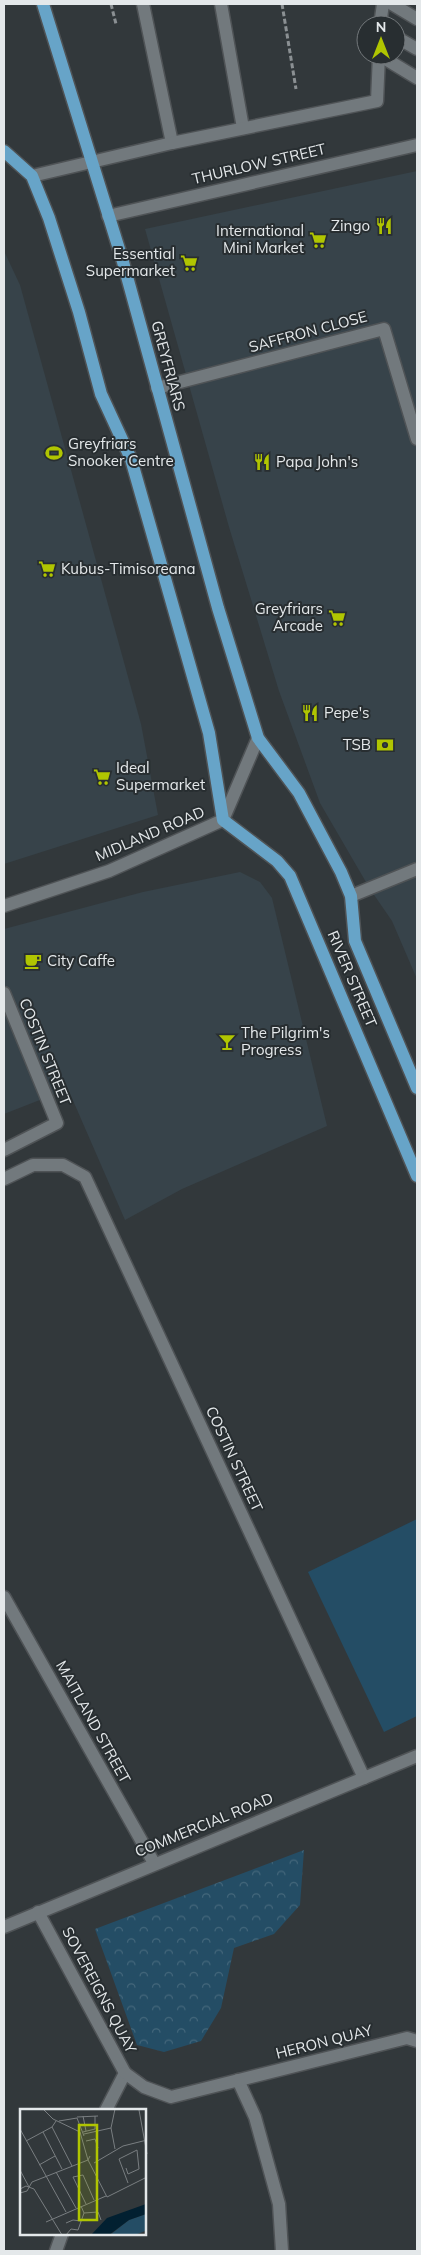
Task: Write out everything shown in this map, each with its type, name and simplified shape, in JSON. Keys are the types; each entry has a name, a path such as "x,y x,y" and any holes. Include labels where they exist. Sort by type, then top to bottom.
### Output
{"main road":[{"name":"GREYFRIARS","path":"43,4 108,216 158,388 218,608 258,738"},
{"path":"4,152 32,176 50,218 79,312 101,394 131,459 209,733 223,820"},
{"name":"RIVER STREET","path":"258,738 298,793 341,872 351,896 355,941 417,1088"},
{"name":"RIVER STREET","path":"223,820 277,861 290,876 417,1176"}],"street":[{"path":"143,4 172,142"},
{"path":"221,4 243,128"},
{"path":"392,4 417,19"},
{"path":"406,43 417,49"},
{"path":"32,176 172,142 378,101 379,65"},
{"path":"396,65 417,78"},
{"name":"THURLOW STREET","path":"108,216 417,145"},
{"name":"SAFFRON CLOSE","path":"158,388 384,329 417,439"},
{"name":"MIDLAND ROAD","path":"4,906 109,871 223,820 258,738"},
{"path":"351,896 417,869"},
{"name":"COSTIN STREET","path":"4,993 57,1123 4,1150"},
{"name":"COSTIN STREET","path":"4,1179 33,1165 63,1165 85,1177 364,1778"},
{"name":"MAITLAND STREET","path":"4,1597 154,1863"},
{"name":"COMMERCIAL ROAD","path":"4,1926 417,1756"},
{"name":"SOVEREIGNS QUAY","path":"38,1912 125,2073 107,2109"},
{"name":"HERON QUAY","path":"125,2073 144,2087 171,2097 406,2038 417,2041"},
{"path":"238,2080 255,2116 279,2204 282,2251"},
{"path":"56,2251 62,2235"}],"path":[{"path":"282,4 297,95"}],"shaded area":[{"path":"417,171 417,979 392,921 370,889 320,803 279,691 229,527 145,229"},
{"path":"4,251 20,285 141,724 158,815 4,864"},
{"path":"240,872 260,882 272,898 327,1126 182,1189 125,1220 68,1089 4,1114 4,929 143,892"}],"green space":[{"path":"417,1519 417,1716 384,1732 308,1572"},
{"path":"304,1850 300,1905 274,1934 234,1948 221,2008 201,2041 164,2052 137,2045 95,1929"}],"place":[{"name":"Zingo","path":"384,226"},
{"name":"International Mini Market","path":"318,240"},
{"name":"Essential Supermarket","path":"189,263"},
{"name":"Greyfriars Snooker Centre","path":"54,453"},
{"name":"Papa John's","path":"262,462"},
{"name":"Kubus-Timisoreana","path":"47,569"},
{"name":"Greyfriars Arcade","path":"337,618"},
{"name":"Pepe's","path":"310,713"},
{"name":"TSB","path":"385,745"},
{"name":"Ideal Supermarket","path":"102,777"},
{"name":"City Caffe","path":"33,961"},
{"name":"The Pilgrim's Progress","path":"227,1042"}]}
